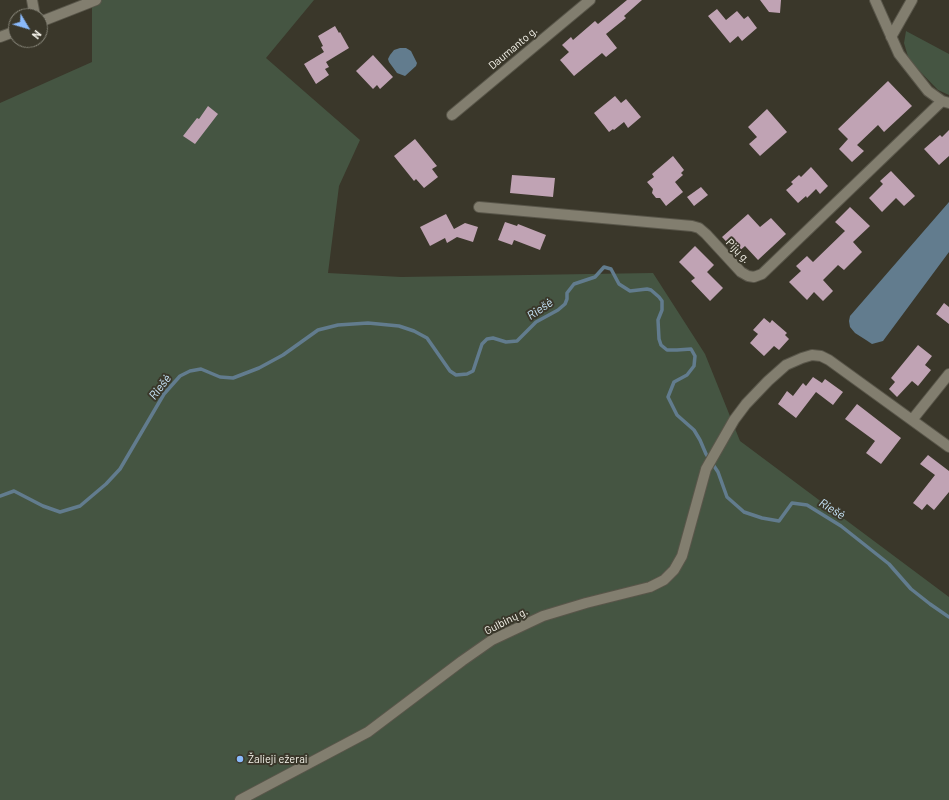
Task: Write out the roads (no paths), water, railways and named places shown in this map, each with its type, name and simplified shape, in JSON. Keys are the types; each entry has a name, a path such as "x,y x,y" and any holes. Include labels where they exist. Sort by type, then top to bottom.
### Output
{"street":[{"path":"48,19 96,0"},
{"name":"Daumanto g.","path":"452,115 590,0"},
{"path":"874,0 898,54 928,91 945,102"},
{"path":"891,37 912,0"},
{"name":"Pijų g.","path":"479,207 692,226 699,228 706,234 741,272 748,276 754,277 762,274 945,102"},
{"name":"Gulbinų g.","path":"240,800 368,732 492,640 543,616 586,603 650,587 664,580 674,570 682,556 706,469 734,420 746,404 786,365 812,355 821,356 829,360 912,420"},
{"path":"949,374 912,420 949,447"}],"water":[{"path":"406,48 411,51 417,63 416,66 405,76 397,73 388,59 394,50"},
{"path":"949,202 949,252 883,341 872,344 855,333 850,327 850,316"}],"waterway":[{"name":"Riešė","path":"0,496 14,491 43,506 60,512 80,506 106,484 120,469 164,394 180,376 190,371 201,369 220,377 233,378 259,368 283,355 318,330 338,325 368,323 399,326 414,331 427,338 450,371 456,375 467,374 473,371 482,344 487,339 493,338 506,342 517,341 536,322 558,310 565,304 567,293 574,284 595,277 604,267 611,269 619,284 630,291 647,289 651,290 659,297 662,301 662,310 658,320 659,339 661,345 667,350 691,349 695,356 694,366 687,375 674,382 668,397 677,415 694,430 700,440 706,454 718,472 727,497 744,512 762,518 779,521 792,503 807,505 841,526 889,564 911,589 949,617"}],"place":[{"name":"Žalieji ežerai","path":"240,759"}]}
